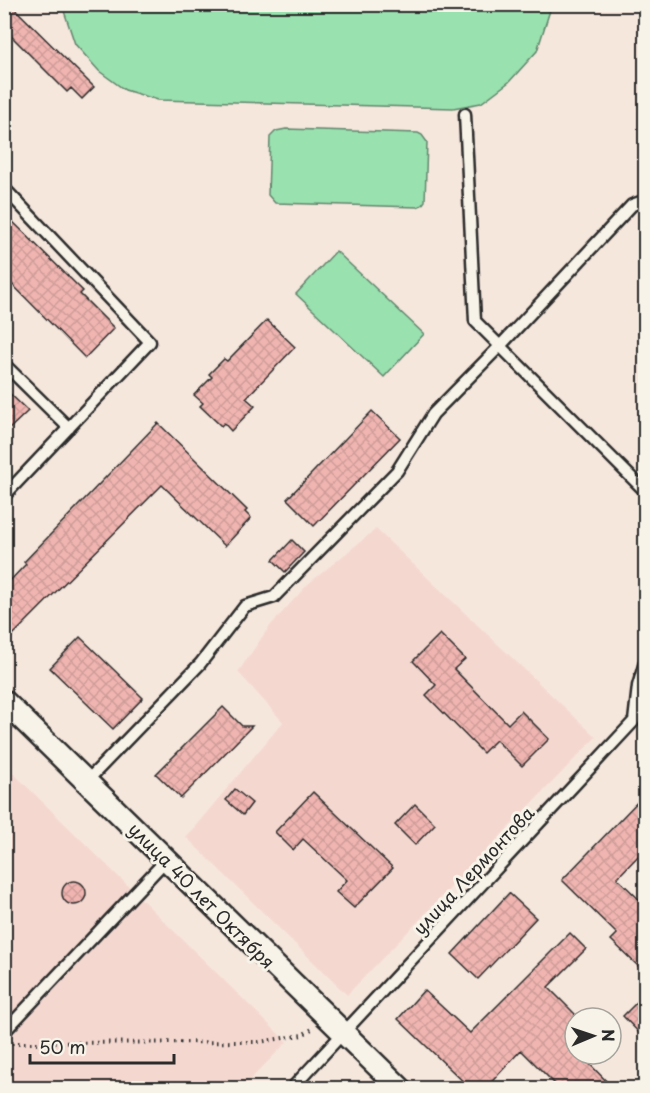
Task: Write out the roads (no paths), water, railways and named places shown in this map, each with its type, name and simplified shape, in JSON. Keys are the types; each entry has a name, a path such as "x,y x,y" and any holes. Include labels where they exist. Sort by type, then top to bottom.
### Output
{"street":[{"name":"улица 40 лет Октября","path":"4,701 400,1089"}],"lane":[{"path":"465,114 475,321 645,492"},
{"path":"4,188 150,342 4,496"},
{"path":"86,782 200,663 245,606 274,597 397,471 433,414 632,205 645,201"},
{"path":"4,364 69,428"},
{"name":"улица Лермонтова","path":"292,1089 335,1027 634,721 638,686 645,659"},
{"path":"4,1032 166,860"}]}
